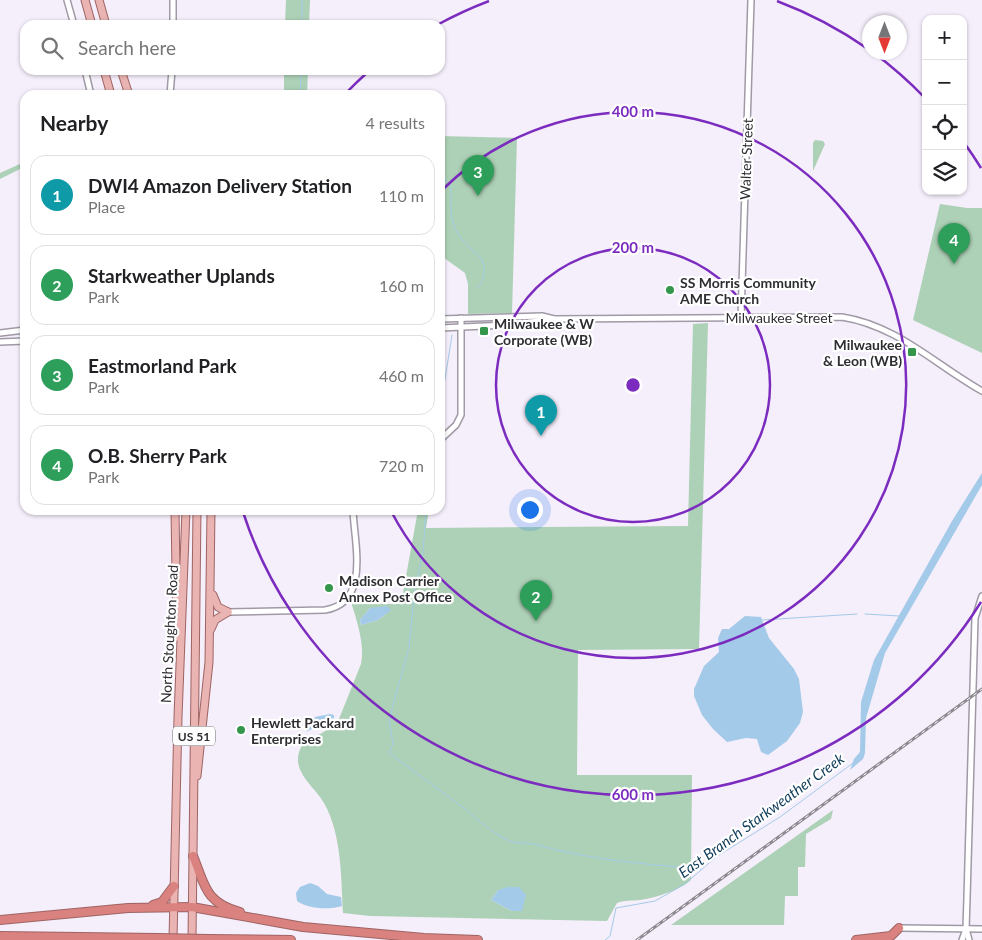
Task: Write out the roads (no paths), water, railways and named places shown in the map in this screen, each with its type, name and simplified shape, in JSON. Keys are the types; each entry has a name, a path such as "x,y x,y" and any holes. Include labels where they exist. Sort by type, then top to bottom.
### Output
{"highway":[{"path":"193,856 205,888 218,903 231,910 275,923"},
{"path":"146,907 162,902 174,886"},
{"path":"0,920 174,906 192,907 275,923 388,935 478,940"},
{"path":"856,940 890,936 900,928"},
{"path":"0,936 291,940"}],"main road":[{"path":"86,0 91,20"},
{"path":"99,0 105,20"},
{"path":"105,75 110,90"},
{"path":"120,75 123,90"},
{"path":"121,75 127,90"},
{"path":"175,515 175,594 179,676"},
{"name":"North Stoughton Road","path":"173,940 179,676 186,515"},
{"name":"North Stoughton Road","path":"192,940 197,515"},
{"path":"193,820 210,641 211,515"},
{"path":"210,641 213,623 228,612 215,604 211,579"}],"street":[{"path":"67,0 73,20"},
{"path":"173,20 174,0"},
{"name":"Walter Street","path":"740,317 751,0"},
{"path":"86,75 90,90"},
{"path":"171,90 172,75"},
{"name":"Milwaukee Street","path":"445,319 542,316 555,319"},
{"name":"Milwaukee Street","path":"445,328 555,319 842,317 870,323 894,333 953,375 982,391"},
{"path":"445,435 456,425 461,415 461,318"},
{"path":"0,332 20,330"},
{"path":"0,342 20,341"},
{"path":"228,612 325,610 337,607 345,601 352,594 356,584 353,515"},
{"path":"969,940 966,928 976,618 982,596"},
{"path":"900,928 982,929"},
{"path":"962,940 966,928"}],"water":[{"path":"982,473 982,485 885,653 866,718 865,753 863,759 850,770 854,759 860,752 861,702 874,660 952,521"},
{"path":"387,606 391,610 378,620 361,625 360,620 370,608"},
{"path":"745,616 761,617 769,638 794,669 799,679 803,712 800,723 787,741 768,755 761,752 757,739 746,738 727,742 702,715 694,696 694,689 704,666 719,652 718,638 722,629 729,629"},
{"path":"334,715 334,718 306,732 315,717"},
{"path":"310,883 318,886 327,894 341,897 342,906 319,908 307,906 297,901 296,893 300,887"},
{"path":"508,887 519,887 526,895 522,911 512,911 491,900 498,890"}],"waterway":[{"path":"302,0 302,20"},
{"path":"300,90 301,75"},
{"path":"445,179 450,184 454,227 466,244 482,259 484,275 482,282 477,288"},
{"path":"445,379 452,335"},
{"path":"426,515 423,552 414,595 409,647 389,720 393,744 389,753 488,828 512,842 531,843 575,854 617,861 701,869"},
{"path":"762,620 857,614"},
{"path":"865,614 899,616"},
{"name":"East Branch Starkweather Creek","path":"605,940 610,936 616,908 655,901 685,884 716,857 780,817 853,763"}],"railway":[{"path":"637,940 982,689"}],"place":[{"name":"Eastmorland Park","path":"478,196"},
{"name":"O.B. Sherry Park","path":"954,264"},
{"name":"SS Morris Community AME Church","path":"670,290"},
{"name":"Milwaukee & W Corporate (WB)","path":"484,331"},
{"name":"Milwaukee & Leon (WB)","path":"912,352"},
{"name":"DWI4 Amazon Delivery Station","path":"541,436"},
{"name":"Madison Carrier Annex Post Office","path":"329,588"},
{"name":"Starkweather Uplands","path":"536,621"},
{"name":"Hewlett Packard Enterprises","path":"241,730"}]}
